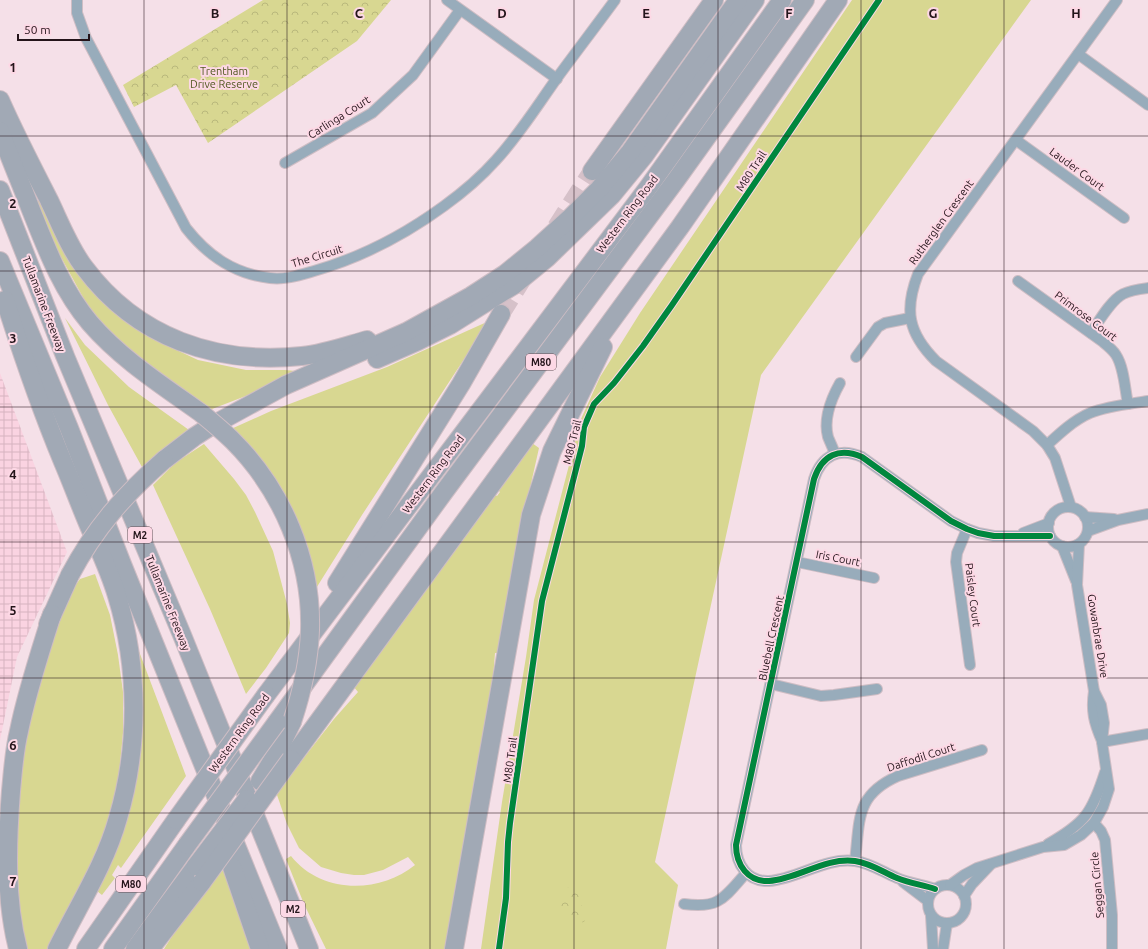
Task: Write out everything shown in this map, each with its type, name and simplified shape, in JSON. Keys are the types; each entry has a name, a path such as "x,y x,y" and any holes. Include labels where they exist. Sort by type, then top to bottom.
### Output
{"highway":[{"path":"592,172 714,0"},
{"path":"0,779 9,725 28,665 70,575 79,558 109,514 144,477 194,437 243,408 286,385 406,332 471,296 504,274 542,243 599,189 630,152 738,0"},
{"path":"243,408 384,356 418,341 450,325 514,285 547,258 617,190 644,156 755,0"},
{"name":"Western Ring Road","path":"86,949 266,695 642,195 782,0"},
{"name":"Western Ring Road","path":"113,949 187,844 676,180 805,0"},
{"path":"134,949 199,874 292,759 648,271 838,0"},
{"path":"0,100 73,249 84,266 112,299 156,331 190,346 222,354 258,357 303,356 340,348 379,336 438,313"},
{"path":"0,131 53,265 77,306 120,354 201,413 229,437 246,455 258,470 277,500 292,530 308,589 310,630 306,671 301,694 292,722 278,751 260,781 150,949"},
{"name":"Tullamarine Freeway","path":"0,190 65,356 178,627 309,949"},
{"name":"Tullamarine Freeway","path":"0,261 69,428 122,564 278,949"},
{"path":"454,949 531,515 544,472 555,444 613,327 648,271"},
{"path":"0,286 56,446 105,563 117,596 127,638 134,699 133,739 127,778 109,847 57,949"},
{"path":"266,695 461,384 501,314"},
{"path":"122,564 184,743 234,871 260,949"},
{"path":"18,949 10,899 8,864 8,822 14,759 26,697 52,614"},
{"path":"156,949 199,874"}],"street":[{"name":"The Circuit","path":"77,0 77,13 86,38 186,228 198,242 215,257 229,266 249,274 270,278 291,277 337,264 395,239 429,217 473,183 496,161 529,119 615,0"},
{"path":"447,0 557,79"},
{"name":"Rutherglen Crescent","path":"1071,508 1055,458 1047,445 1032,431 936,361 924,349 915,333 910,318 910,302 912,288 918,274 1117,0"},
{"name":"Carlinga Court","path":"285,163 372,113 412,75 460,10"},
{"path":"1078,54 1148,105"},
{"name":"Lauder Court","path":"1016,140 1124,218"},
{"name":"Primrose Court","path":"1018,280 1103,342 1117,356 1128,404"},
{"path":"1091,333 1114,301 1122,294 1132,290 1148,288"},
{"path":"856,357 878,327 885,323 910,318"},
{"path":"840,383 829,406 826,423 828,436 835,454 845,452 862,456 951,521 967,529 994,536 1050,536"},
{"path":"1047,445 1075,422 1089,414 1102,409 1148,401"},
{"name":"Bluebell Crescent","path":"746,873 740,865 736,855 736,846 814,479 817,469 823,461 835,454"},
{"name":"Rutherglen Crescent","path":"1060,509 1063,482"},
{"path":"1071,508 1079,510 1085,517 1088,531 1086,536 1079,544 1073,547 1062,546 1055,542 1050,536 1049,523 1053,515 1060,509 1071,508"},
{"path":"1088,531 1118,520 1148,514"},
{"path":"1085,517 1118,520"},
{"path":"1013,535 1032,530 1049,523"},
{"name":"Paisley Court","path":"967,529 957,553 956,562 970,665"},
{"name":"Gowanbrae Drive","path":"950,885 977,868 1043,847 1064,844 1081,835 1094,823 1104,807 1109,789 1102,742 1104,723 1101,705 1094,691 1077,585 1079,544"},
{"name":"Gowanbrae Drive","path":"1062,546 1077,585"},
{"name":"Iris Court","path":"797,562 874,578"},
{"path":"771,684 821,696 877,688"},
{"path":"1102,742 1148,734"},
{"name":"Daffodil Court","path":"855,861 860,816 869,795 877,787 898,776 982,750"},
{"name":"Gowanbrae Drive","path":"1043,847 1072,830 1087,814 1094,804 1105,769"},
{"name":"Seggan Circle","path":"1094,823 1101,831 1104,840 1112,915 1112,949"},
{"path":"684,904 699,906 715,903 727,895 746,873 758,880 769,881 838,861 855,861 874,867 898,878 935,889"},
{"name":"Gowanbrae Drive","path":"964,896 972,884 991,864"},
{"path":"898,878 928,901"},
{"path":"931,916 936,920 947,923 957,920 964,912 966,901 961,891 950,885 945,885 935,889 932,892 927,906 931,916 933,949"},
{"path":"943,949 947,923"}],"shaded area":[{"path":"0,373 67,552 17,657 0,740"}],"green space":[{"name":"Trentham Drive Reserve","path":"263,0 391,0 357,41 208,143 176,85 134,107 123,85"},
{"path":"852,0 1031,0 761,375 655,862 678,885 666,949 481,949 502,802 534,600 581,419 600,377 640,313"},
{"path":"43,200 100,299 151,338 198,360 246,370 285,370 307,372 207,411 130,351 91,312 50,237 37,201"},
{"path":"65,318 85,345 129,387 189,430 142,467 108,405"},
{"path":"489,321 362,515 315,590 231,429 271,411 387,367"},
{"path":"532,443 539,448 523,525 501,653 495,653 491,703 447,949 326,949 304,904 286,859 291,856 303,868 318,878 351,886 368,885 385,881 401,874 415,865 408,857 383,870 364,875 341,873 321,867 299,848 287,824 276,792 334,719 358,692 353,686 494,494 497,496 500,492 497,489"},
{"path":"204,444 246,495 255,512 273,551 287,604 290,623 289,633 266,668 246,694 210,609 153,485 175,463"},
{"path":"95,574 110,615 118,655 123,692 123,733 118,785 105,838 83,890 47,949 26,949 17,886 16,817 27,724 47,646 74,587 80,579"},
{"path":"134,638 186,776 121,868 118,865 112,875 115,878 102,895 97,891 115,850"},
{"path":"224,869 250,949 164,949 207,888"},
{"path":"572,887 579,893 585,921 581,923 566,920 560,910 562,891"}],"tunnel":[{"path":"556,227 592,171"},
{"path":"501,314 524,277"}],"cycle path":[{"name":"M80 Trail","path":"499,949 506,898 510,823 542,601 582,446 584,427 594,404 614,383 672,305 879,0"},
{"path":"935,889 902,880 871,866 855,861 833,862 780,879 762,881 749,875 738,859 736,845 814,479 822,464 832,455 839,453 854,454 862,457 951,521 967,529 994,536 1050,536"}]}
